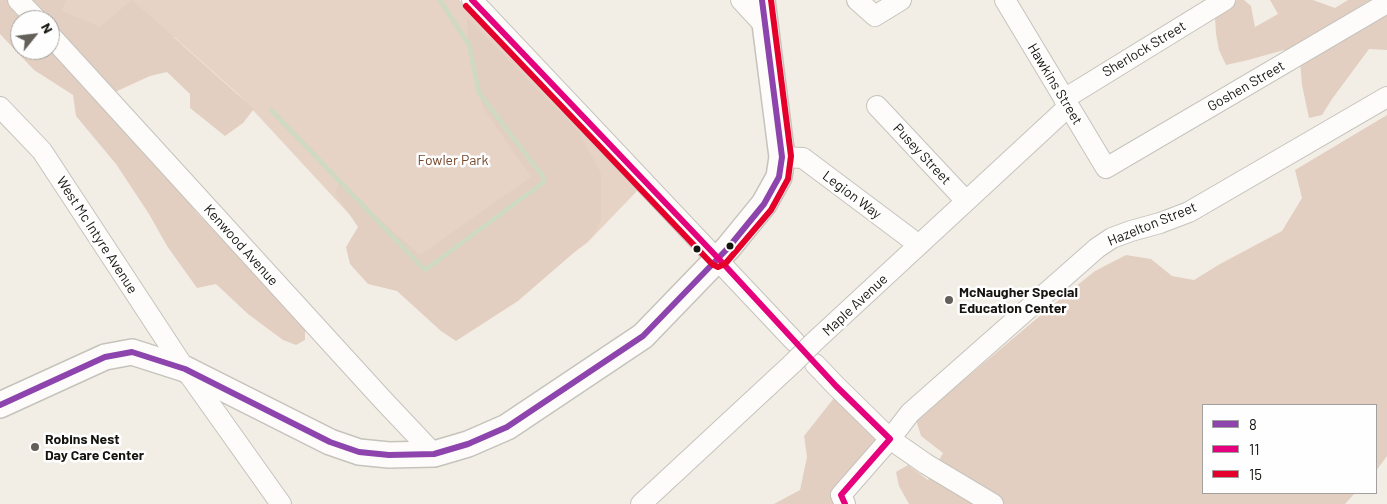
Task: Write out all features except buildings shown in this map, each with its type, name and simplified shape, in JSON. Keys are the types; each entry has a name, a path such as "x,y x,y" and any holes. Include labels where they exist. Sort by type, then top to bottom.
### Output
{"main road":[{"path":"0,405 105,357 132,352 185,369 330,442 359,452 389,455 434,454 468,444 507,427 643,336 718,258 764,204 779,177 782,157 762,0"}],"street":[{"path":"18,0 28,10"},
{"path":"472,0 718,258 805,342"},
{"path":"741,0 765,26"},
{"path":"857,0 875,16 901,0"},
{"name":"Hawkins Street","path":"1004,0 1106,168"},
{"name":"Sherlock Street","path":"1066,102 1225,0"},
{"name":"Goshen Street","path":"1106,168 1387,3"},
{"name":"Kenwood Avenue","path":"60,46 434,454"},
{"name":"Hazelton Street","path":"843,500 910,413 1097,248 1112,238 1189,212 1387,97"},
{"name":"Maple Avenue","path":"641,504 793,363 805,342 919,245 966,202 1066,102"},
{"name":"Pusey Street","path":"877,106 966,202"},
{"name":"West Mc Intyre Avenue","path":"0,107 42,151 185,369 280,504"},
{"name":"Legion Way","path":"782,157 802,158 919,245"},
{"path":"816,364 890,439 926,464 993,504"}],"green space":[{"name":"Fowler Park","path":"35,0 459,0 637,191 587,243 461,335 238,94 174,37 117,89 60,27 60,10 44,10"}],"shaded area":[{"path":"0,0 66,0 62,11 100,27 132,0 254,109 243,123 225,136 190,108 190,94 167,72 150,76 115,92 156,157 197,213 305,327 305,340 296,345 283,340 248,314 216,284 197,288 167,246 149,214 116,164 76,116 73,95 34,70 25,60 60,60 60,10 10,10 10,45 0,34"},
{"path":"1244,0 1251,6 1255,27 1278,14 1270,0 1313,0 1335,8 1348,0 1387,0 1387,50 1369,49 1322,115 1309,118 1302,85 1300,60 1284,50 1226,65 1219,50 1215,18 1231,1"},
{"path":"467,18 577,130 601,173 601,220 592,237 518,301 456,341 441,331 397,291 368,284 350,264 346,247 358,227 335,193 339,184 420,255 531,177 483,108 468,46"},
{"path":"1387,115 1387,456 1377,470 1377,404 1202,404 1202,494 1354,494 1345,504 909,504 899,486 896,472 908,465 928,480 943,453 921,436 916,420 1095,271 1126,255 1151,259 1172,276 1194,280 1282,231 1302,198 1295,170"},
{"path":"834,398 877,439 836,504 774,504 800,490 807,457 804,436"}],"waterway":[{"path":"271,110 425,270 544,182 544,178 479,93 469,45 440,0"}],"transit line":[{"name":"11","path":"472,0 718,258 836,386 890,439 841,495 845,504"},
{"name":"8","path":"0,405 105,357 132,352 185,369 330,442 359,452 389,455 434,454 468,444 507,427 643,336 728,248 764,204 779,177 782,157 762,0"},
{"name":"15","path":"466,6 712,264 718,267 725,264 771,210 788,179 791,156 771,0"}],"place":[{"name":"McNaugher Special Education Center","path":"949,300"},
{"name":"Robins Nest Day Care Center","path":"35,447"}]}
